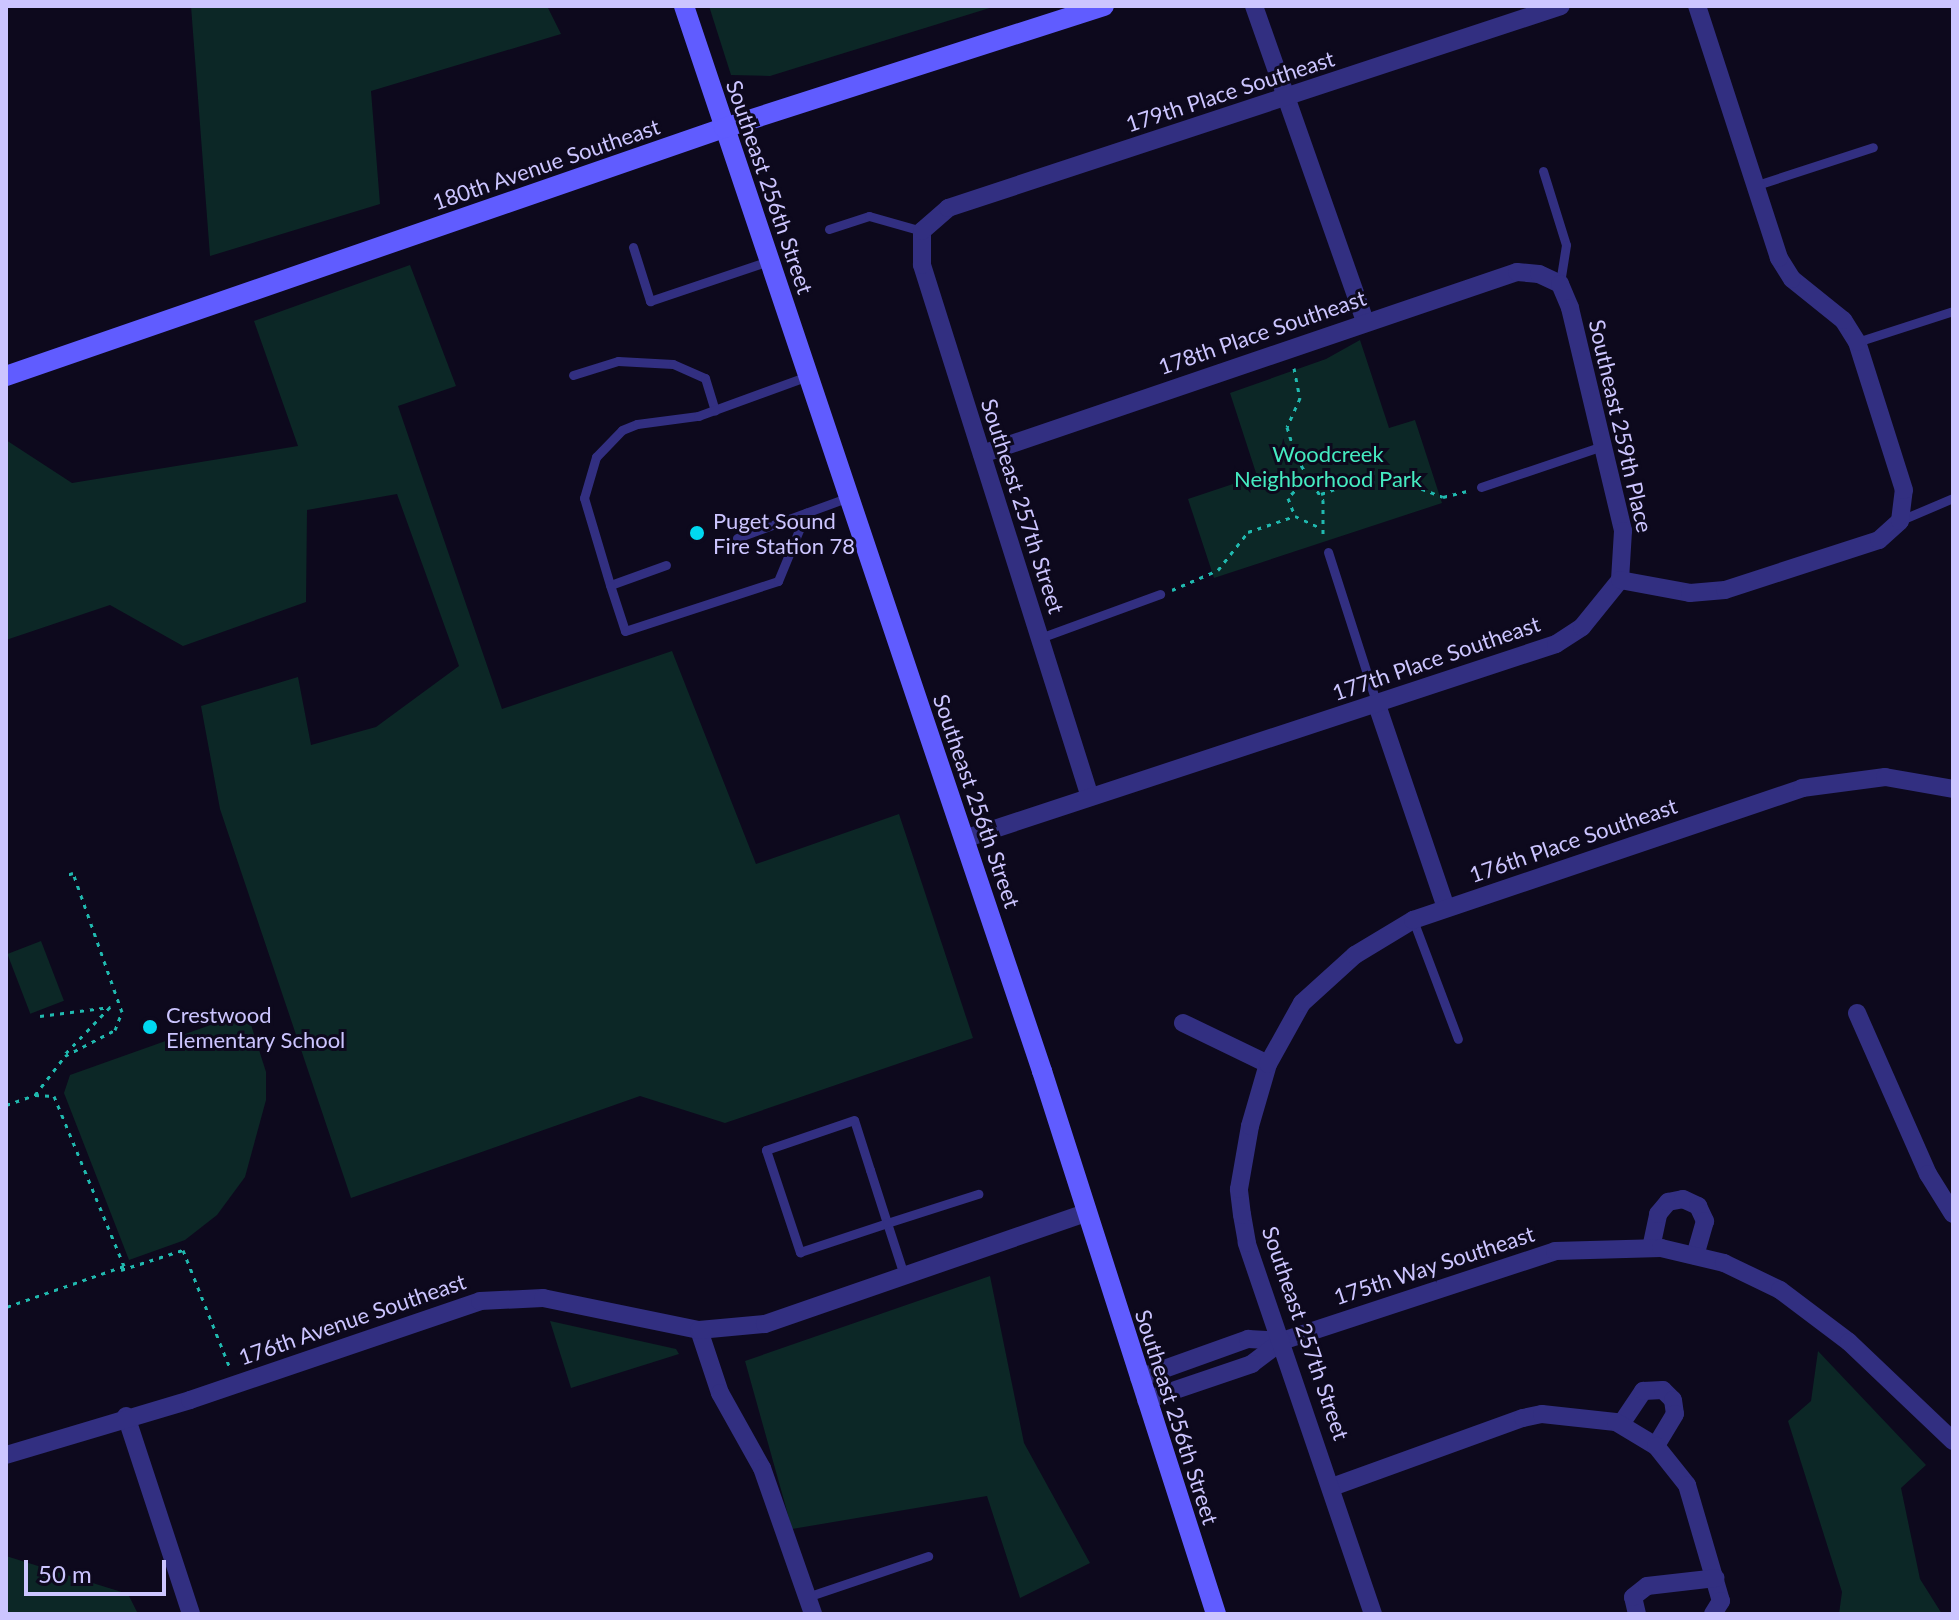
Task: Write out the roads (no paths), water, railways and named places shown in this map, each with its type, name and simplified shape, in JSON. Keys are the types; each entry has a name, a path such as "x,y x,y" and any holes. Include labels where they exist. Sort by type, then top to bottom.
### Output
{"main road":[{"name":"Southeast 256th Street","path":"684,6 964,839 1216,1614"},
{"name":"180th Avenue Southeast","path":"7,374 724,128 1104,6"}],"street":[{"path":"1254,6 1365,322"},
{"name":"179th Place Southeast","path":"922,231 948,208 1561,6"},
{"path":"1620,580 1690,593 1725,590 1879,540 1900,521 1904,490 1857,342 1843,320 1786,272 1754,186 1697,6"},
{"name":"Southeast 257th Street","path":"922,231 922,265 1089,794"},
{"name":"178th Place Southeast","path":"982,454 1517,272 1539,274 1560,284"},
{"name":"Southeast 259th Place","path":"1560,284 1570,308 1623,531 1620,580"},
{"name":"177th Place Southeast","path":"964,839 1089,794 1377,705 1556,644 1601,609 1620,580"},
{"path":"1377,705 1446,908"},
{"name":"176th Place Southeast","path":"1268,1064 1302,1003 1325,979 1382,935 1413,920 1802,788 1885,777 1953,789"},
{"path":"1857,1013 1928,1174 1953,1214"},
{"path":"1183,1023 1268,1064"},
{"name":"Southeast 257th Street","path":"1268,1064 1243,1152 1239,1189 1247,1243 1373,1614"},
{"path":"1651,1248 1662,1207 1683,1199 1698,1206 1705,1221 1695,1256"},
{"name":"176th Avenue Southeast","path":"6,1455 236,1384 480,1301 543,1298 699,1330 765,1324 1086,1213"},
{"name":"175th Way Southeast","path":"1146,1400 1252,1364 1282,1341 1555,1251 1651,1248 1724,1263 1780,1290 1849,1342 1953,1441"},
{"path":"699,1330 720,1393 762,1468 810,1605"},
{"name":"175th Way Southeast","path":"1139,1378 1248,1339 1282,1341"},
{"path":"1621,1424 1643,1391 1663,1390 1673,1400 1675,1414 1656,1446"},
{"path":"1332,1487 1523,1418 1552,1414 1621,1424 1656,1446 1687,1485 1721,1601 1713,1614"},
{"path":"126,1416 191,1614"},
{"path":"1637,1614 1633,1597 1647,1586 1716,1578"}],"lane":[{"path":"1754,186 1873,147"},
{"path":"1543,171 1566,245 1560,284"},
{"path":"829,229 869,216 922,231"},
{"path":"633,247 650,301 769,261"},
{"path":"1857,342 1953,311"},
{"path":"573,375 618,361 673,364 705,378 715,410"},
{"path":"806,513 778,581 625,631 584,498 596,457 622,430 637,424 715,410 808,376"},
{"path":"1481,487 1603,446"},
{"path":"737,538 849,497"},
{"path":"1900,521 1953,498"},
{"path":"1328,552 1377,705"},
{"path":"610,585 666,565"},
{"path":"1040,638 1160,594"},
{"path":"1413,920 1458,1039"},
{"path":"904,1275 887,1223 854,1120 766,1150 800,1252 887,1223 978,1194"},
{"path":"810,1605 928,1556"}],"place":[{"name":"Puget Sound Fire Station 78","path":"697,533"},
{"name":"Crestwood Elementary School","path":"150,1027"}],"park label":[{"name":"Woodcreek Neighborhood Park","path":"1328,466"}]}
